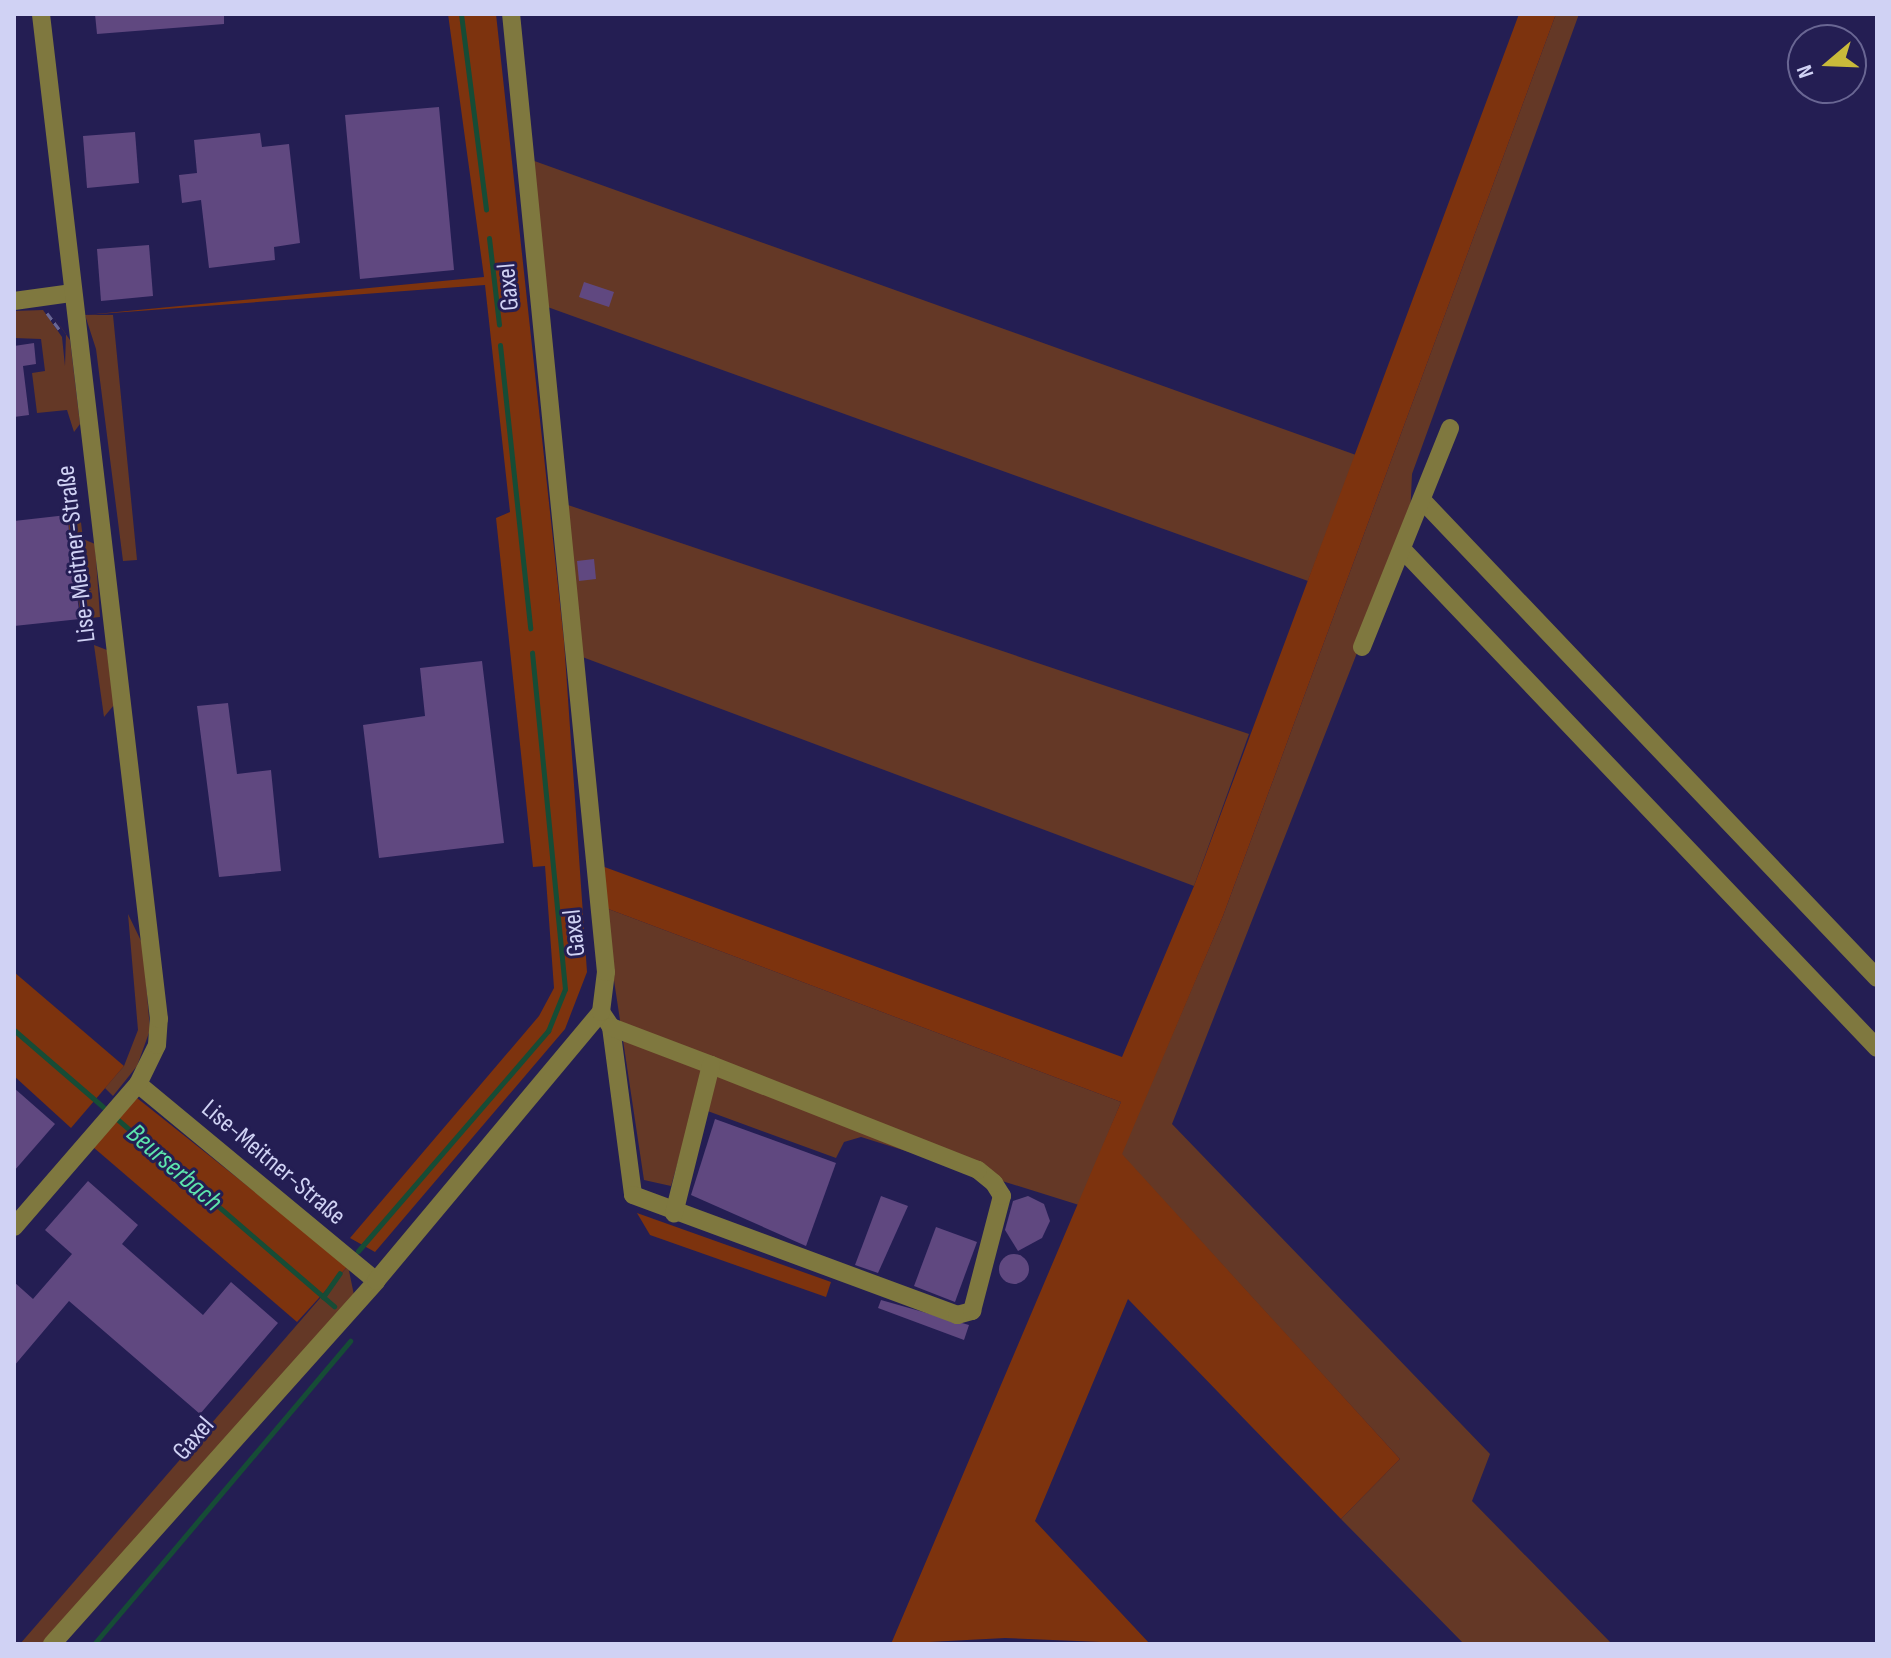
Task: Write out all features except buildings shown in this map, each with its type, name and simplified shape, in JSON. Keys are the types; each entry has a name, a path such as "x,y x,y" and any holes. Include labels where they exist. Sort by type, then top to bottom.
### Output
{"street":[{"name":"Lise-Meitner-Straße","path":"14,1227 138,1084 157,1045 157,996 41,14"},
{"name":"Gaxel","path":"52,1644 606,1020 606,972 511,14"},
{"path":"14,301 72,293"},
{"path":"1362,647 1450,428"},
{"path":"1422,500 1877,978"},
{"path":"1402,549 1877,1048"},
{"path":"606,1020 711,1065 978,1170 1002,1196 965,1315 641,1201 626,1184 606,1020"},
{"path":"674,1213 711,1065"},
{"name":"Lise-Meitner-Straße","path":"138,1084 376,1281"}],"shaded area":[{"path":"448,14 496,14 564,641 587,972 565,1029 375,1252 350,1238 539,1016 554,988 545,866 533,867 496,518 510,512 485,285 85,315 484,277"},
{"path":"1519,14 1556,14 1223,916 1122,1154 1400,1459 1341,1519 1128,1299 1035,1521 1150,1644 1005,1638 891,1644 1121,1102 603,907 599,865 1122,1057 1194,886"},
{"path":"1556,14 1579,14 1412,474 1410,518 1172,1124 1490,1454 1472,1501 1612,1644 1464,1644 1341,1519 1400,1459 1121,1154 1223,916"},
{"path":"526,158 1356,455 1308,581 542,305"},
{"path":"43,310 62,337 65,366 66,334 70,340 80,424 74,432 67,410 37,413 32,373 45,371 41,339 14,338 14,311"},
{"path":"85,315 113,315 137,560 123,561 96,349"},
{"path":"562,503 1249,734 1194,886 577,655"},
{"path":"80,514 83,539 95,544 100,617 81,619 67,515"},
{"path":"94,645 107,650 114,705 104,717"},
{"path":"603,907 1121,1102 1079,1205 861,1137 844,1142 836,1158 694,1106 671,1186 644,1180"},
{"path":"128,914 143,945 150,1030 137,1066 113,1096 105,1088 124,1066 138,1030"},
{"path":"14,972 124,1066 71,1128 14,1076"},
{"path":"137,1098 348,1266 297,1322 93,1147"},
{"path":"637,1213 831,1282 826,1297 650,1235"},
{"path":"348,1266 354,1295 44,1644 20,1644"}],"waterway":[{"path":"461,14 486,209"},
{"path":"489,238 499,324"},
{"path":"500,345 530,628"},
{"path":"358,1251 548,1031 565,989 532,653"},
{"name":"Beurserbach","path":"14,1030 334,1306"},
{"path":"323,1297 340,1273"},
{"name":"Beurserbach","path":"94,1644 350,1341"}]}
